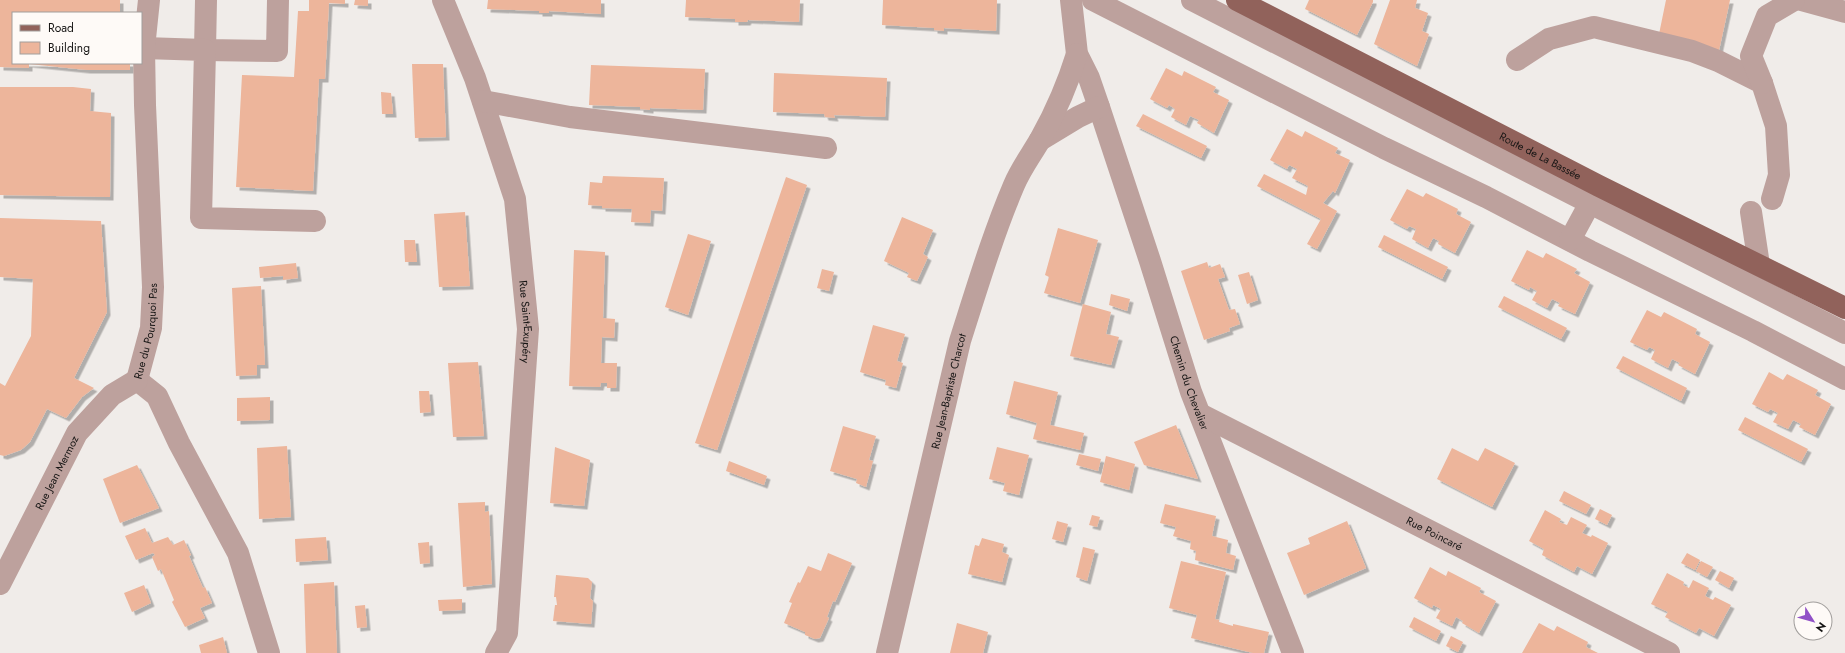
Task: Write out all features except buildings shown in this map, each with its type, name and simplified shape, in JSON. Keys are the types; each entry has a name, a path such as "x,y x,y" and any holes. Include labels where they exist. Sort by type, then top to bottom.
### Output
{"main road":[{"name":"Route de La Bassée","path":"1237,0 1595,195 1759,266 1845,308"}],"street":[{"name":"Rue du Pourquoi Pas","path":"149,0 144,48 153,287 151,328 137,380 157,396 179,443 238,553 269,653"},
{"path":"206,0 200,218 315,221"},
{"path":"144,48 276,52 278,0"},
{"name":"Rue Saint-Exupéry","path":"443,0 475,78 515,199 528,329 507,633 496,653"},
{"name":"Rue Jean-Baptiste Charcot","path":"1040,140 1078,117 1099,107 1089,78 1077,54 1071,0"},
{"path":"1093,0 1384,148 1486,197 1753,331 1845,379"},
{"path":"1192,0 1529,170 1595,195 1845,333"},
{"path":"1772,199 1779,175 1776,126 1752,56 1767,16 1794,0"},
{"path":"1801,0 1845,12"},
{"path":"1517,60 1549,40 1594,27 1692,51 1718,61 1762,83"},
{"name":"Rue Jean-Baptiste Charcot","path":"887,653 960,341 1014,186 1024,164 1040,140 1070,78 1077,54"},
{"path":"483,101 570,117 826,148"},
{"name":"Chemin du Chevalier","path":"1099,107 1150,260 1188,384 1293,653"},
{"path":"1570,240 1595,195"},
{"path":"1751,212 1759,266"},
{"name":"Rue Jean Mermoz","path":"0,584 77,433 112,395 137,380"},
{"name":"Rue Poincaré","path":"1200,414 1669,653"}]}
